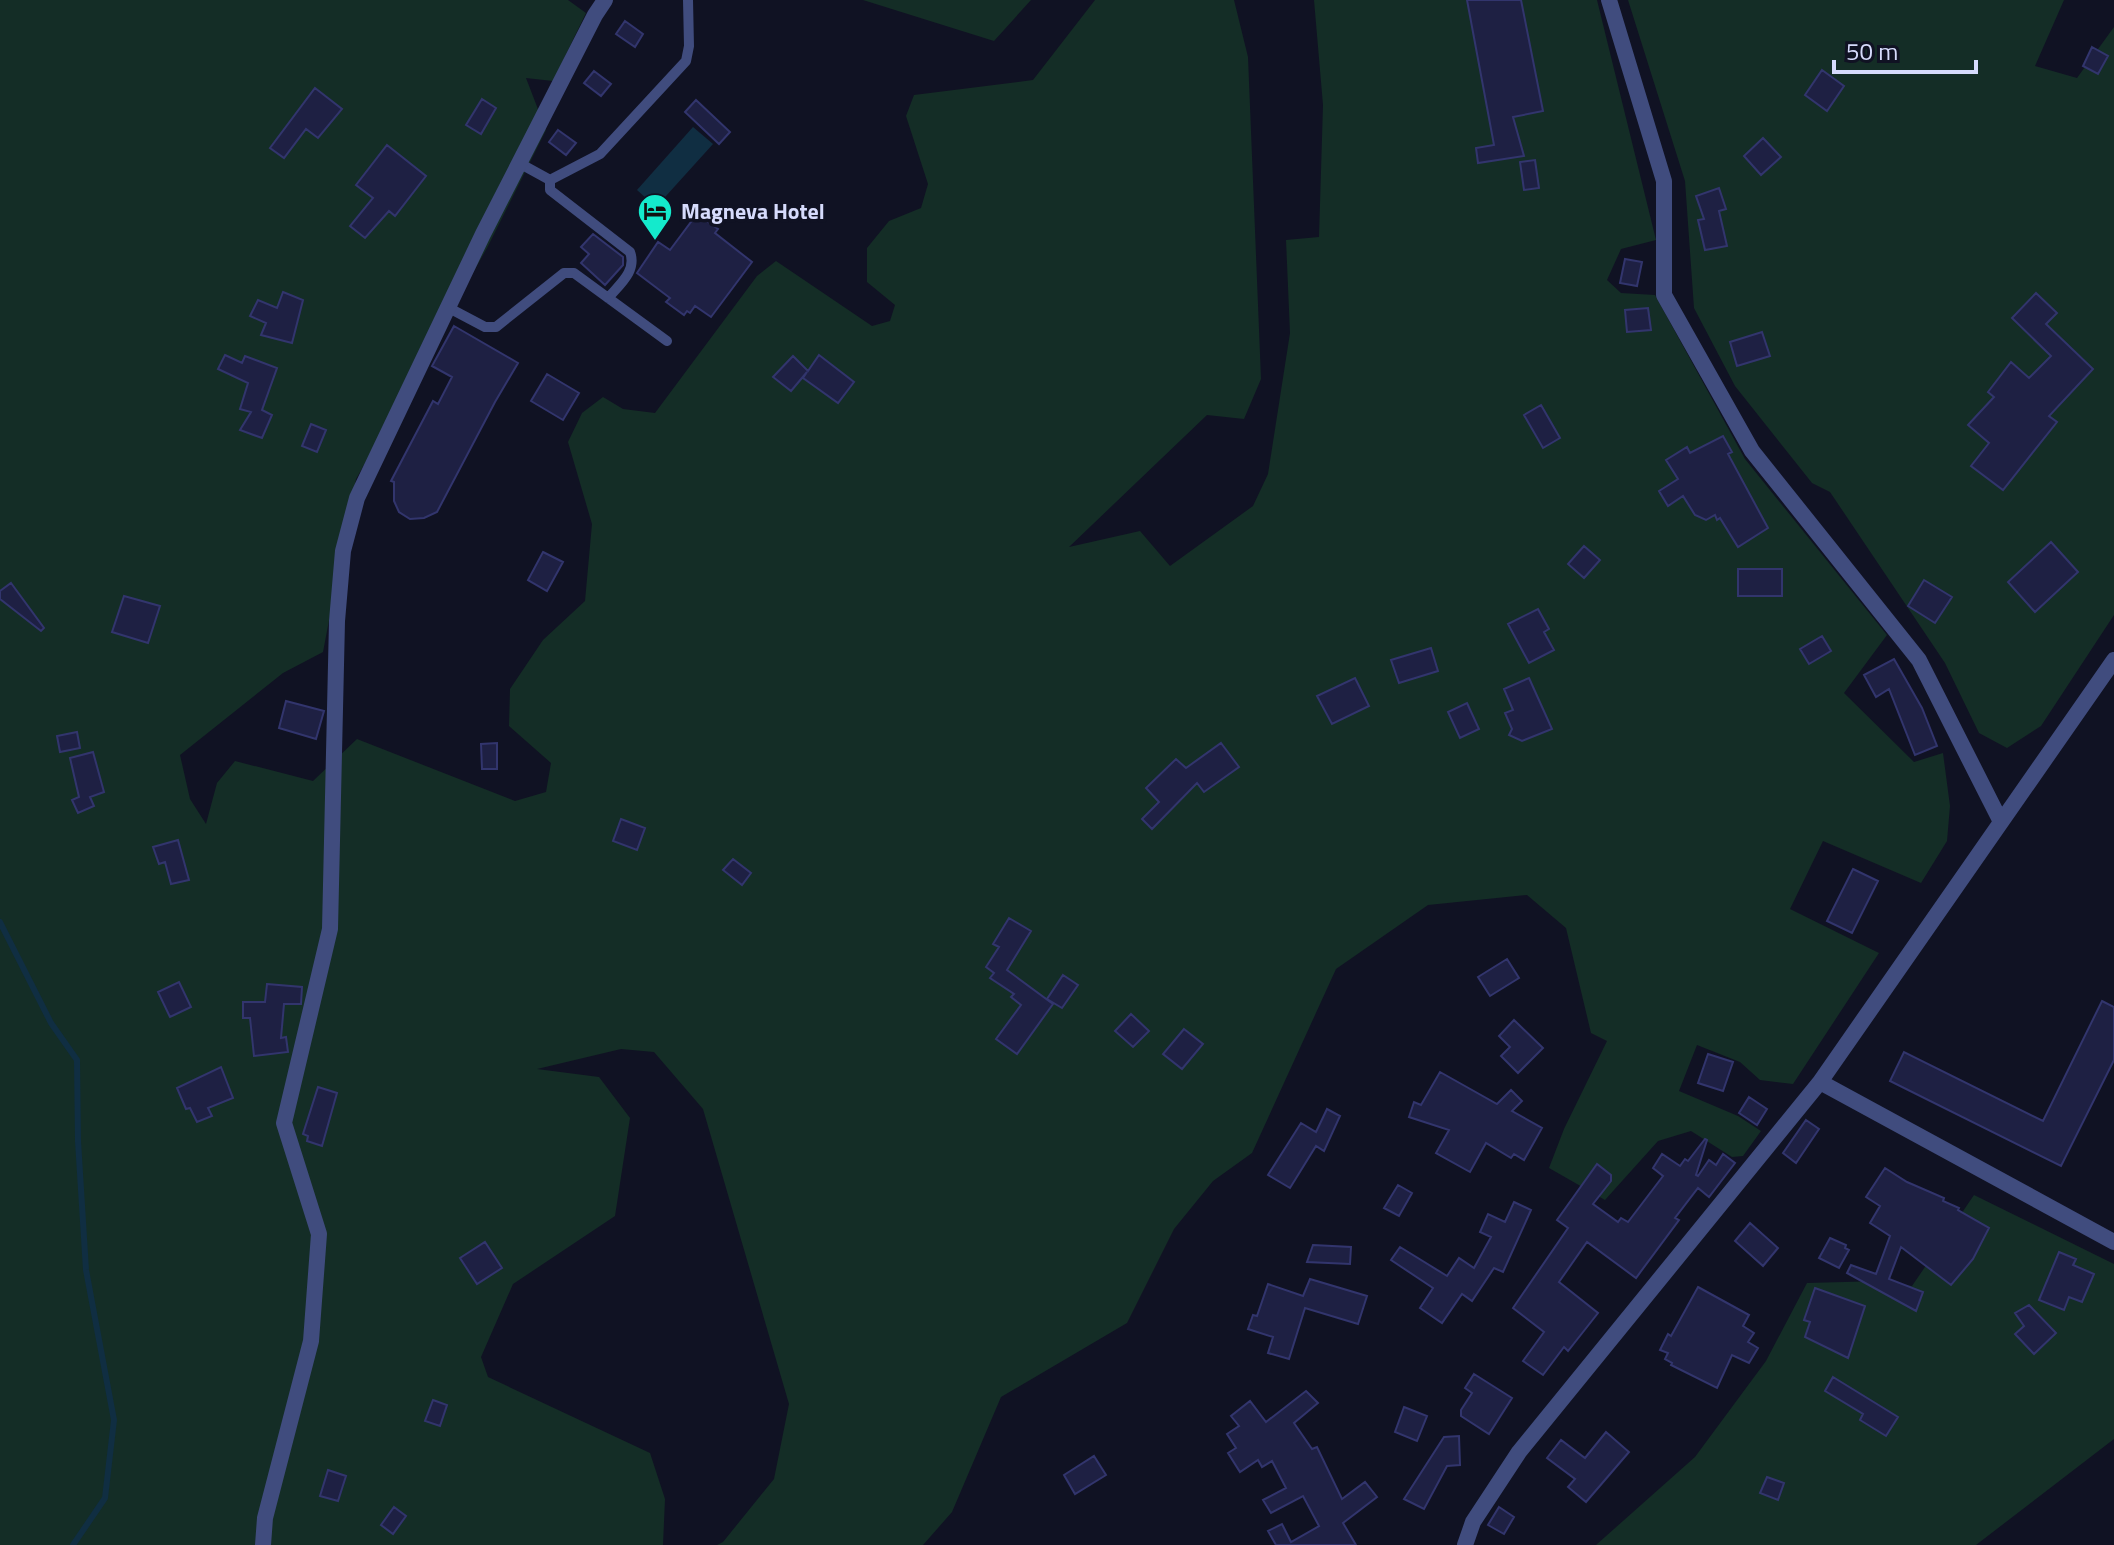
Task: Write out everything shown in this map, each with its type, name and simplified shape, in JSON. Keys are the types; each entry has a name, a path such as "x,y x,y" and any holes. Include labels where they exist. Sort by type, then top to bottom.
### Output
{"street":[{"path":"263,1545 265,1518 311,1341 319,1234 284,1123 330,929 337,621 343,551 357,498 519,163 605,0"},
{"path":"1609,0 1664,181 1664,295 1752,451 1919,660 2000,820"},
{"path":"1465,1545 1473,1522 1519,1452 1820,1082 2114,660"},
{"path":"1820,1082 2114,1242"}],"lane":[{"path":"550,180 600,154 686,61 689,46 688,0"},
{"path":"519,163 550,180"},
{"path":"550,180 550,190 630,252 633,262 630,271 608,298"},
{"path":"449,308 485,327 496,327 564,273 574,273 667,341"}],"green space":[{"path":"0,0 568,0 586,13 553,81 526,78 546,130 487,248 356,479 323,652 283,673 180,755 190,799 206,824 217,783 235,761 313,781 357,739 515,801 546,792 551,763 509,726 510,689 543,640 585,601 592,524 568,442 582,413 603,397 623,409 655,413 757,276 776,261 872,326 890,321 895,305 867,282 867,248 889,221 921,208 928,184 906,116 914,95 1033,80 1095,0 1234,0 1248,57 1261,379 1244,419 1207,415 1069,547 1140,531 1170,566 1253,506 1268,474 1290,333 1286,240 1319,237 1323,105 1314,0 1597,0 1656,240 1621,249 1607,280 1621,293 1655,295 1745,459 1887,635 1844,693 1914,762 1943,753 1950,806 1947,841 1921,883 1823,841 1790,909 1879,953 1793,1084 1760,1080 1740,1062 1697,1045 1679,1091 1738,1116 1761,1131 1743,1156 1732,1157 1691,1131 1658,1141 1605,1200 1549,1168 1564,1129 1607,1041 1591,1033 1566,928 1527,895 1428,905 1336,969 1252,1153 1213,1181 1174,1229 1127,1323 1001,1397 952,1512 923,1545 717,1545 723,1542 774,1479 789,1404 703,1109 654,1052 621,1049 537,1069 599,1077 630,1118 615,1216 513,1284 481,1357 488,1377 650,1453 665,1499 663,1545 0,1545"},
{"path":"863,0 1031,0 994,41"},
{"path":"1628,0 2064,0 2035,66 2077,78 2114,27 2114,615 2041,726 2007,748 1979,733 1945,663 1830,492 1812,483 1735,386 1694,308 1685,181"},
{"path":"1974,1195 2114,1264 2114,1439 1976,1545 1596,1545 1695,1457 1766,1361 1807,1283 1882,1281 1912,1286"}],"water":[{"path":"693,127 713,144 656,207 637,190"}],"building":[{"path":"1467,0 1521,0 1543,111 1513,117 1524,156 1478,163 1476,148 1494,145"},
{"path":"625,21 643,34 635,47 616,34"},
{"path":"2092,47 2108,56 2098,74 2083,66"},
{"path":"1822,70 1844,86 1827,111 1805,95"},
{"path":"594,71 611,84 601,96 584,83"},
{"path":"315,88 342,109 318,138 306,129 284,158 270,148"},
{"path":"482,99 496,108 481,134 466,125"},
{"path":"696,100 730,132 719,144 685,112"},
{"path":"558,130 576,143 566,155 549,142"},
{"path":"1763,138 1781,157 1761,175 1744,156"},
{"path":"387,145 426,176 395,216 389,211 365,238 350,226 373,198 356,185"},
{"path":"1535,160 1539,188 1524,190 1520,162"},
{"path":"1719,188 1726,209 1719,211 1727,246 1705,250 1698,220 1704,219 1696,196"},
{"path":"697,214 718,229 715,233 752,262 711,317 695,306 684,315 666,302 670,298 637,273 658,242 670,250"},
{"path":"593,234 623,257 623,265 605,285 581,263 589,254 581,247"},
{"path":"1625,259 1642,262 1637,286 1620,283"},
{"path":"283,292 303,300 292,343 261,335 266,323 250,316 258,300 277,308"},
{"path":"2036,293 2057,313 2046,324 2093,369 2049,416 2057,422 2003,490 1971,466 1989,443 1968,425 1994,397 1988,392 2011,362 2029,378 2051,356 2012,318"},
{"path":"1648,308 1651,330 1627,332 1625,310"},
{"path":"454,326 518,363 437,512 424,518 410,519 399,512 394,501 394,482 391,481 433,401 438,404 452,377 432,366"},
{"path":"1762,332 1770,356 1737,366 1730,342"},
{"path":"225,355 242,363 245,356 277,368 262,410 272,415 262,438 240,430 251,412 240,409 248,383 218,369"},
{"path":"819,355 854,382 838,403 803,378 807,372 791,391 773,377 793,356 808,371"},
{"path":"547,374 579,393 563,420 531,401"},
{"path":"1541,405 1560,438 1543,448 1524,415"},
{"path":"311,424 326,430 317,452 302,446"},
{"path":"1723,436 1732,452 1728,454 1768,528 1738,547 1720,518 1717,520 1715,515 1706,520 1695,515 1683,496 1668,506 1659,491 1678,479 1666,460 1687,447 1690,453"},
{"path":"2051,542 2078,572 2035,612 2008,582"},
{"path":"1584,546 1600,560 1584,578 1568,564"},
{"path":"543,552 563,562 547,591 528,580"},
{"path":"1738,569 1782,569 1782,596 1738,596"},
{"path":"1924,580 1952,597 1935,623 1908,606"},
{"path":"11,583 44,628 41,631 0,599 0,591"},
{"path":"124,596 160,606 148,643 112,632"},
{"path":"1538,609 1549,629 1544,632 1554,650 1529,663 1508,624"},
{"path":"1822,636 1831,651 1809,664 1800,649"},
{"path":"1431,648 1438,671 1399,683 1391,660"},
{"path":"1894,659 1922,708 1937,746 1915,755 1889,689 1876,697 1864,675"},
{"path":"1355,678 1369,706 1332,724 1317,696"},
{"path":"1529,678 1552,729 1522,741 1509,735 1512,729 1505,713 1513,710 1504,689"},
{"path":"286,701 324,711 316,739 279,728"},
{"path":"1467,703 1479,729 1460,738 1448,712"},
{"path":"77,732 80,748 60,752 57,736"},
{"path":"497,743 497,769 482,769 481,744"},
{"path":"1221,743 1239,767 1204,792 1197,783 1152,829 1142,819 1159,802 1146,788 1176,759 1186,768"},
{"path":"93,752 104,792 90,797 94,806 78,813 72,800 79,797 70,758"},
{"path":"621,819 645,828 637,850 613,841"},
{"path":"178,840 189,880 171,884 165,862 159,864 153,847"},
{"path":"733,859 751,873 742,885 723,870"},
{"path":"1853,869 1878,881 1852,933 1827,921"},
{"path":"1009,918 1031,931 1007,970 1053,1004 1017,1054 996,1039 1021,1005 1011,997 1014,994 990,978 994,973 986,967 999,947 993,944"},
{"path":"1507,959 1519,978 1490,996 1478,977"},
{"path":"1063,975 1078,985 1062,1008 1047,999"},
{"path":"179,982 191,1007 170,1017 158,992"},
{"path":"267,984 302,987 301,1004 284,1004 281,1038 286,1037 288,1052 254,1056 250,1018 243,1018 243,1002 265,1002"},
{"path":"2102,1001 2114,1007 2114,1060 2061,1166 1890,1081 1904,1052 2043,1121"},
{"path":"1131,1014 1149,1031 1133,1047 1115,1031"},
{"path":"1514,1020 1543,1048 1518,1073 1501,1056 1510,1047 1499,1036"},
{"path":"1184,1029 1203,1044 1182,1069 1163,1054"},
{"path":"1708,1054 1733,1062 1723,1091 1698,1083"},
{"path":"221,1067 233,1098 208,1108 212,1116 197,1122 190,1108 186,1109 177,1088"},
{"path":"1440,1072 1497,1104 1511,1090 1522,1101 1512,1111 1542,1128 1524,1160 1514,1154 1511,1158 1486,1143 1470,1172 1436,1153 1449,1130 1409,1117 1414,1102 1421,1105"},
{"path":"318,1087 337,1093 322,1146 307,1141 308,1136 303,1134"},
{"path":"1749,1097 1767,1109 1757,1125 1739,1113"},
{"path":"1327,1109 1340,1116 1324,1151 1316,1146 1290,1188 1268,1175 1301,1123 1316,1132"},
{"path":"1806,1120 1819,1129 1796,1163 1783,1153"},
{"path":"1705,1139 1696,1175 1709,1160 1716,1165 1723,1154 1735,1163 1709,1197 1698,1188 1675,1218 1679,1220 1636,1278 1587,1242 1559,1282 1598,1313 1568,1351 1564,1347 1543,1375 1523,1361 1544,1332 1513,1308 1568,1228 1557,1220 1597,1164 1611,1175 1611,1181 1593,1204 1618,1222 1621,1218 1628,1222 1663,1176 1653,1168 1662,1154 1680,1166 1685,1159 1688,1161"},
{"path":"1885,1168 1907,1182 1944,1198 1943,1201 1989,1228 1973,1259 1951,1285 1901,1247 1889,1279 1923,1292 1916,1311 1847,1273 1851,1265 1876,1274 1890,1236 1870,1223 1880,1206 1866,1197"},
{"path":"1398,1185 1412,1193 1399,1216 1384,1208"},
{"path":"1514,1202 1531,1210 1503,1272 1494,1268 1472,1301 1462,1294 1442,1323 1420,1308 1433,1288 1391,1260 1400,1247 1447,1276 1459,1258 1474,1268 1491,1237 1480,1232 1488,1214 1505,1222"},
{"path":"1750,1223 1778,1248 1763,1266 1735,1241"},
{"path":"1830,1238 1846,1245 1845,1248 1849,1250 1839,1268 1819,1258"},
{"path":"485,1242 502,1268 477,1284 460,1258"},
{"path":"1313,1245 1351,1247 1350,1264 1307,1262"},
{"path":"2059,1252 2076,1259 2073,1265 2094,1274 2082,1302 2069,1297 2064,1310 2039,1300"},
{"path":"1310,1279 1367,1296 1358,1324 1305,1308 1289,1359 1268,1353 1273,1337 1248,1329 1253,1315 1257,1316 1268,1284 1303,1296"},
{"path":"1698,1287 1749,1315 1743,1326 1754,1333 1748,1342 1758,1348 1749,1363 1732,1355 1717,1388 1671,1365 1665,1359 1668,1353 1660,1350"},
{"path":"1815,1288 1865,1306 1848,1358 1805,1337 1810,1322 1804,1320"},
{"path":"2029,1305 2056,1333 2034,1354 2015,1334 2024,1326 2015,1313"},
{"path":"1474,1374 1512,1398 1489,1434 1461,1416 1461,1410 1472,1393 1465,1388"},
{"path":"1833,1377 1898,1417 1886,1436 1860,1420 1863,1414 1825,1391"},
{"path":"1306,1391 1318,1403 1294,1423 1312,1449 1317,1447 1342,1499 1365,1482 1377,1497 1343,1523 1356,1545 1276,1545 1268,1531 1282,1524 1291,1542 1319,1526 1303,1496 1271,1513 1263,1500 1286,1488 1272,1461 1262,1467 1258,1460 1240,1472 1228,1453 1236,1448 1227,1434 1239,1426 1231,1416 1250,1401 1266,1422"},
{"path":"433,1400 447,1405 440,1426 425,1421"},
{"path":"1404,1407 1427,1416 1417,1441 1395,1432"},
{"path":"1606,1432 1629,1452 1586,1502 1568,1487 1575,1479 1547,1458 1561,1440 1585,1458"},
{"path":"1459,1436 1460,1465 1447,1466 1424,1509 1404,1499 1444,1437"},
{"path":"1094,1456 1106,1475 1075,1494 1064,1475"},
{"path":"328,1470 346,1476 338,1501 320,1496"},
{"path":"1767,1477 1784,1483 1778,1500 1760,1493"},
{"path":"394,1507 406,1516 393,1534 381,1525"},
{"path":"1499,1507 1514,1517 1504,1534 1488,1525"}],"waterway":[{"path":"0,922 51,1023 77,1060 78,1141 86,1270 114,1420 105,1498 73,1545"}],"place":[{"name":"Magneva Hotel","path":"655,242"}]}
